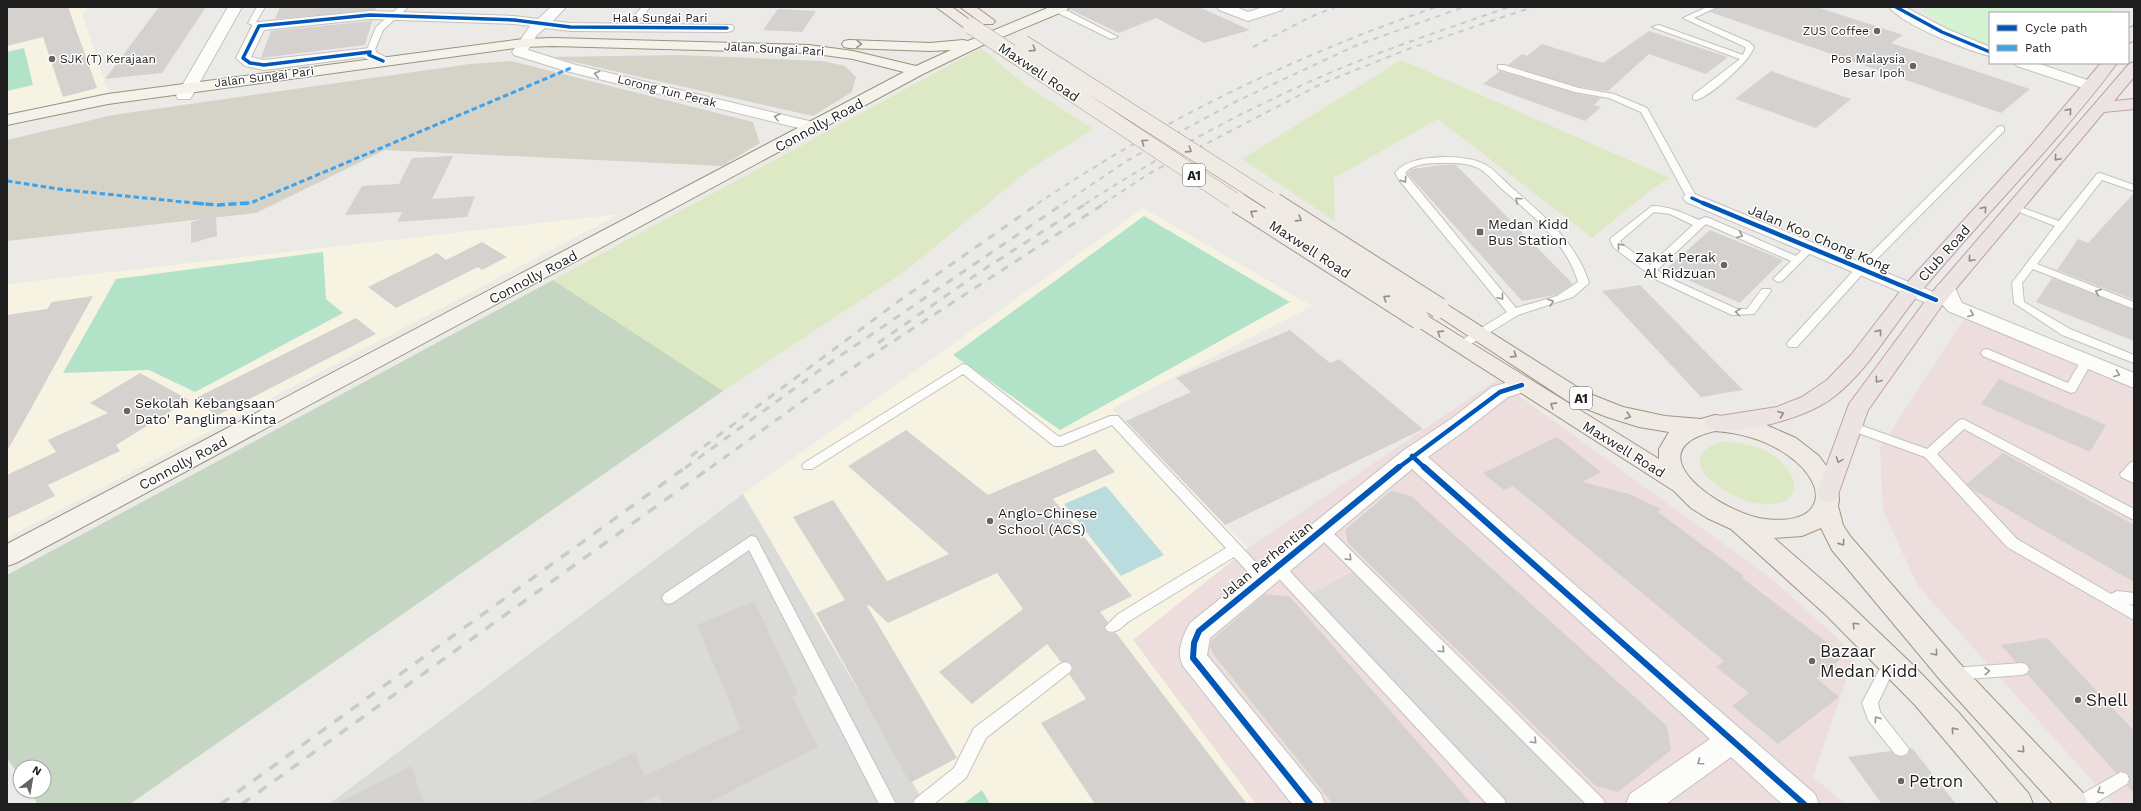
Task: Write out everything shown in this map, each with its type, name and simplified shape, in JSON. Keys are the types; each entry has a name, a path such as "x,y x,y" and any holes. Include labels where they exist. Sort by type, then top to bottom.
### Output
{"highway":[{"name":"Club Road","path":"1705,424 1755,421 1771,418 1821,395 1847,372 1912,290 2091,86 2108,64"},
{"name":"Club Road","path":"1827,501 1857,409 1941,294 2101,108 2133,74"},
{"path":"2101,108 2121,104 2134,104"}],"main road":[{"name":"Maxwell Road","path":"943,7 1179,165 1522,385 1682,485"},
{"name":"Maxwell Road","path":"967,7 1481,334 1577,397 1615,412 1639,419 1665,424 1705,424"},
{"name":"Connolly Road","path":"7,556 918,71 978,42 1060,8"},
{"path":"778,49 834,43 930,47 978,42"},
{"name":"Jalan Sungai Pari","path":"186,91 261,71 521,48 554,48 627,44 823,50 853,55 918,71"},
{"name":"Jalan Sungai Pari","path":"15,122 186,91 521,48"},
{"path":"853,55 867,65 873,77 873,84 868,94 858,104"},
{"name":"A1","path":"1705,424 1736,424 1757,430 1778,439 1797,450 1817,469 1824,479 1827,501 1818,519 1803,526 1783,529 1768,528 1736,521 1715,512 1696,499 1682,485 1672,470 1668,455 1672,442 1681,432 1705,424"},
{"path":"1827,501 1832,525 1841,543 1952,674 2073,804"},
{"path":"1736,521 1803,576 1891,661 1926,697 2018,804"}],"street":[{"path":"186,91 234,7"},
{"path":"521,48 541,23 559,7"},
{"path":"1224,7 1248,17 1277,7"},
{"path":"1896,7 1921,23 1944,34 1989,52"},
{"name":"Hala Sungai Pari","path":"259,26 399,12 514,20 570,27 726,28"},
{"path":"259,26 243,58 261,71 370,52 369,55 383,61"},
{"name":"Lorong Tun Perak","path":"521,48 571,68 815,127"},
{"path":"2025,64 2091,86"},
{"name":"Jalan Koo Chong Kong","path":"1692,198 1707,217 1804,254 1860,269 1912,290 1941,294"},
{"path":"1941,294 1955,307 2134,381"},
{"name":"Jalan Perhentian","path":"1310,804 1193,658 1194,643 1199,631 1412,456 1459,424 1500,392 1522,385"},
{"path":"1412,456 1804,804"},
{"path":"1640,804 1732,740"}],"lane":[{"path":"259,26 252,23 261,7"},
{"path":"628,28 646,7"},
{"path":"1696,97 1745,58 1750,51 1750,47 1746,44 1687,18 1713,7"},
{"path":"1060,8 1114,37"},
{"path":"370,52 379,29 399,12"},
{"path":"1656,27 1745,58"},
{"path":"1501,67 1578,90 1611,96 1644,110 1692,198"},
{"path":"1794,344 1860,269 2001,129"},
{"path":"1461,346 1514,313 1566,296 1578,290 1584,283 1584,276 1566,244 1483,166 1476,163 1452,160 1409,166 1401,170 1402,178 1514,313"},
{"path":"2134,188 2100,176 2017,282 2019,303 2066,332 2134,359"},
{"path":"2014,208 2061,225"},
{"path":"1707,217 1662,209 1652,209 1621,233 1615,240 1618,246 1661,278 1736,313 1750,312 1766,291"},
{"path":"1650,270 1707,217"},
{"path":"1778,279 1804,254"},
{"path":"2031,265 2134,306"},
{"path":"1987,353 2071,389 2086,362"},
{"path":"808,466 963,368 1058,443 1114,419 1235,549 1269,572 1498,804"},
{"path":"1928,454 1963,423 2134,515"},
{"path":"1851,426 1928,454 2012,543 2134,614"},
{"path":"2134,466 2126,474 2134,478"},
{"path":"1322,531 1597,804"},
{"path":"669,598 751,541 888,804"},
{"path":"1112,627 1123,618 1235,549"},
{"path":"2114,603 2117,597 2134,599"},
{"path":"1891,661 1870,703 1873,715 1901,749"},
{"path":"921,804 960,773 980,733 1065,668"},
{"path":"1952,674 2022,669"},
{"path":"2079,804 2121,779"}],"shaded area":[{"name":"SJK (T) Kerajaan","path":"7,7 91,7 82,13 108,92 7,114"},
{"path":"680,55 822,61 845,66 856,77 852,92 813,116 552,57"},
{"path":"511,61 753,122 760,143 722,166 385,150 256,213 7,241 7,140 113,115 470,64"},
{"name":"Anglo-Chinese School (ACS)","path":"1143,208 1312,306 1112,409 1248,548 1133,640 1256,804 925,804 743,494"},
{"name":"Sekolah Kebangsaan Dato' Panglima Kinta","path":"619,214 7,538 7,284"},
{"path":"1967,314 2134,383 2134,804 2113,804 1918,586 1883,511 1880,448"},
{"path":"1497,380 1772,579 1855,654 1813,777 1845,804 1256,804 1133,640 1248,548"},
{"path":"743,494 925,804 329,804"},
{"path":"1356,570 1587,798 1579,804 1505,804 1307,596"}],"green space":[{"path":"1918,7 2114,7 2110,12 1989,12 1989,47 1954,34"},
{"path":"24,48 33,85 7,91 7,52"},
{"path":"981,48 1024,84 1093,129 1029,170 904,272 723,391 553,280"},
{"path":"1401,60 1670,178 1652,189 1592,238 1438,119 1334,178 1335,221 1242,159"},
{"path":"1144,216 1290,302 1060,430 953,355"},
{"path":"323,252 326,299 343,313 195,392 149,370 63,373 116,279"},
{"path":"553,280 723,391 130,804 38,804 35,799 52,799 52,759 12,759 12,765 7,758 7,575"},
{"path":"1721,442 1750,445 1766,451 1777,458 1792,476 1794,485 1793,493 1787,500 1777,504 1761,504 1748,502 1721,488 1709,479 1702,469 1700,459 1706,450"},
{"path":"982,790 990,804 963,804"}],"water":[{"path":"1106,486 1164,555 1121,576 1064,504"}],"building":[{"path":"7,7 68,7 97,88 63,97 43,37 7,46"},
{"path":"159,7 206,7 162,73 105,79"},
{"path":"280,7 376,7 376,10 275,19"},
{"path":"1070,7 1199,7 1250,30 1204,43 1156,18 1119,33 1069,9"},
{"name":"Pos Malaysia Besar Ipoh","path":"1718,7 1817,7 1903,35 1891,43 2030,89 2001,113 1710,12"},
{"path":"778,9 816,11 802,32 763,30"},
{"path":"372,21 365,45 261,58 271,31"},
{"path":"1649,31 1728,57 1706,74 1649,54 1608,91 1579,87 1508,65 1522,54 1527,56 1542,44 1603,63"},
{"path":"1500,71 1575,93 1601,98 1594,105 1601,107 1585,121 1483,84"},
{"path":"1771,71 1851,99 1816,128 1735,99"},
{"path":"453,156 432,199 475,196 467,217 397,222 402,212 345,215 362,186 399,184 412,158"},
{"path":"1441,165 1456,165 1573,284 1556,295 1522,301 1407,173 1413,169"},
{"path":"2134,193 2134,300 2057,270 2078,239 2088,243"},
{"path":"216,216 217,236 191,243 191,222"},
{"name":"Zakat Perak Al Ridzuan","path":"1710,230 1783,260 1740,303 1665,270"},
{"path":"482,242 507,257 482,270 478,267 396,308 368,287 437,253 446,260"},
{"path":"2052,278 2134,310 2134,341 2036,302"},
{"path":"1640,285 1743,390 1701,397 1602,291"},
{"path":"93,296 7,451 7,315 47,309 52,302"},
{"path":"356,318 376,334 216,416 196,398"},
{"path":"1290,330 1330,363 1339,359 1423,429 1225,525 1126,421 1191,392 1176,378"},
{"path":"140,373 189,400 116,445 120,451 48,485 55,496 7,519 7,475 56,452 48,440 108,413 90,403"},
{"path":"1999,379 2106,425 2090,452 1981,404"},
{"path":"906,430 988,495 1095,449 1115,472 1053,499 1132,596 1100,612 1108,622 1104,628 1107,632 1116,633 1247,804 1095,804 1041,723 1086,699 1069,674 1073,669 1071,663 1066,661 1061,662 1047,644 972,704 939,672 1023,609 997,573 888,623 869,605 867,606 957,758 910,783 816,613 845,600 793,517 833,500 887,581 949,554 848,466"},
{"path":"1557,437 1601,472 1582,482 1629,494 1661,509 1658,512 1744,576 1742,578 1845,656 1816,678 1839,697 1778,744 1732,706 1749,693 1716,667 1724,661 1513,486 1504,490 1483,473"},
{"path":"2003,453 2134,525 2134,582 1972,489 1967,484"},
{"path":"1391,491 1411,496 1667,726 1671,750 1618,792 1596,786 1348,543 1345,530"},
{"path":"1265,594 1290,597 1472,804 1333,804 1214,655 1210,647 1211,641"},
{"path":"754,601 798,694 792,697 818,747 706,804 663,804 659,794 640,804 527,804 635,752 644,776 741,729 697,625"},
{"name":"Shell","path":"2047,638 2134,731 2134,793 2127,786 2130,780 2128,773 2121,771 2116,773 2027,674 2030,670 2028,664 2016,662 2001,645"},
{"name":"Petron","path":"1910,748 1912,748 1956,804 1882,804 1848,757 1891,751 1895,755 1901,757 1908,755"},
{"path":"411,766 424,804 336,804"}],"railway":[{"path":"1253,47 1308,18 1335,7"},
{"path":"1037,204 1133,144 1230,92 1331,47 1436,7"},
{"path":"1063,204 1128,160 1235,102 1357,45 1464,7"},
{"path":"1085,204 1146,166 1209,131 1306,83 1423,37 1509,7"},
{"path":"1103,204 1150,173 1323,83 1411,48 1533,7"},
{"path":"691,456 896,303 1039,203"},
{"path":"685,468 831,362 1064,203"},
{"path":"878,343 983,270 1087,203"},
{"path":"710,468 811,395 1105,203"},
{"path":"221,804 686,467"},
{"path":"242,804 711,467"}],"marked path":[{"path":"7,181 66,190 218,205 236,205 253,202 571,68"}],"cycle path":[{"path":"1896,7 1918,21 1965,43 1989,52"},
{"path":"383,61 369,55 370,52 264,65 250,63 243,58 259,26 370,15 514,20 570,27 727,28"},
{"path":"1692,198 1936,300"},
{"path":"1310,804 1193,658 1194,643 1199,631 1412,456 1459,424 1500,392 1522,385"},
{"path":"1412,456 1804,804"}],"place":[{"name":"ZUS Coffee","path":"1877,31"},
{"name":"SJK (T) Kerajaan","path":"52,59"},
{"name":"Pos Malaysia Besar Ipoh","path":"1913,66"},
{"name":"Medan Kidd Bus Station","path":"1480,232"},
{"name":"Zakat Perak Al Ridzuan","path":"1724,265"},
{"name":"Sekolah Kebangsaan Dato' Panglima Kinta","path":"127,411"},
{"name":"Anglo-Chinese School (ACS)","path":"990,521"},
{"name":"Bazaar Medan Kidd","path":"1812,661"},
{"name":"Shell","path":"2078,700"},
{"name":"Petron","path":"1901,781"}]}
